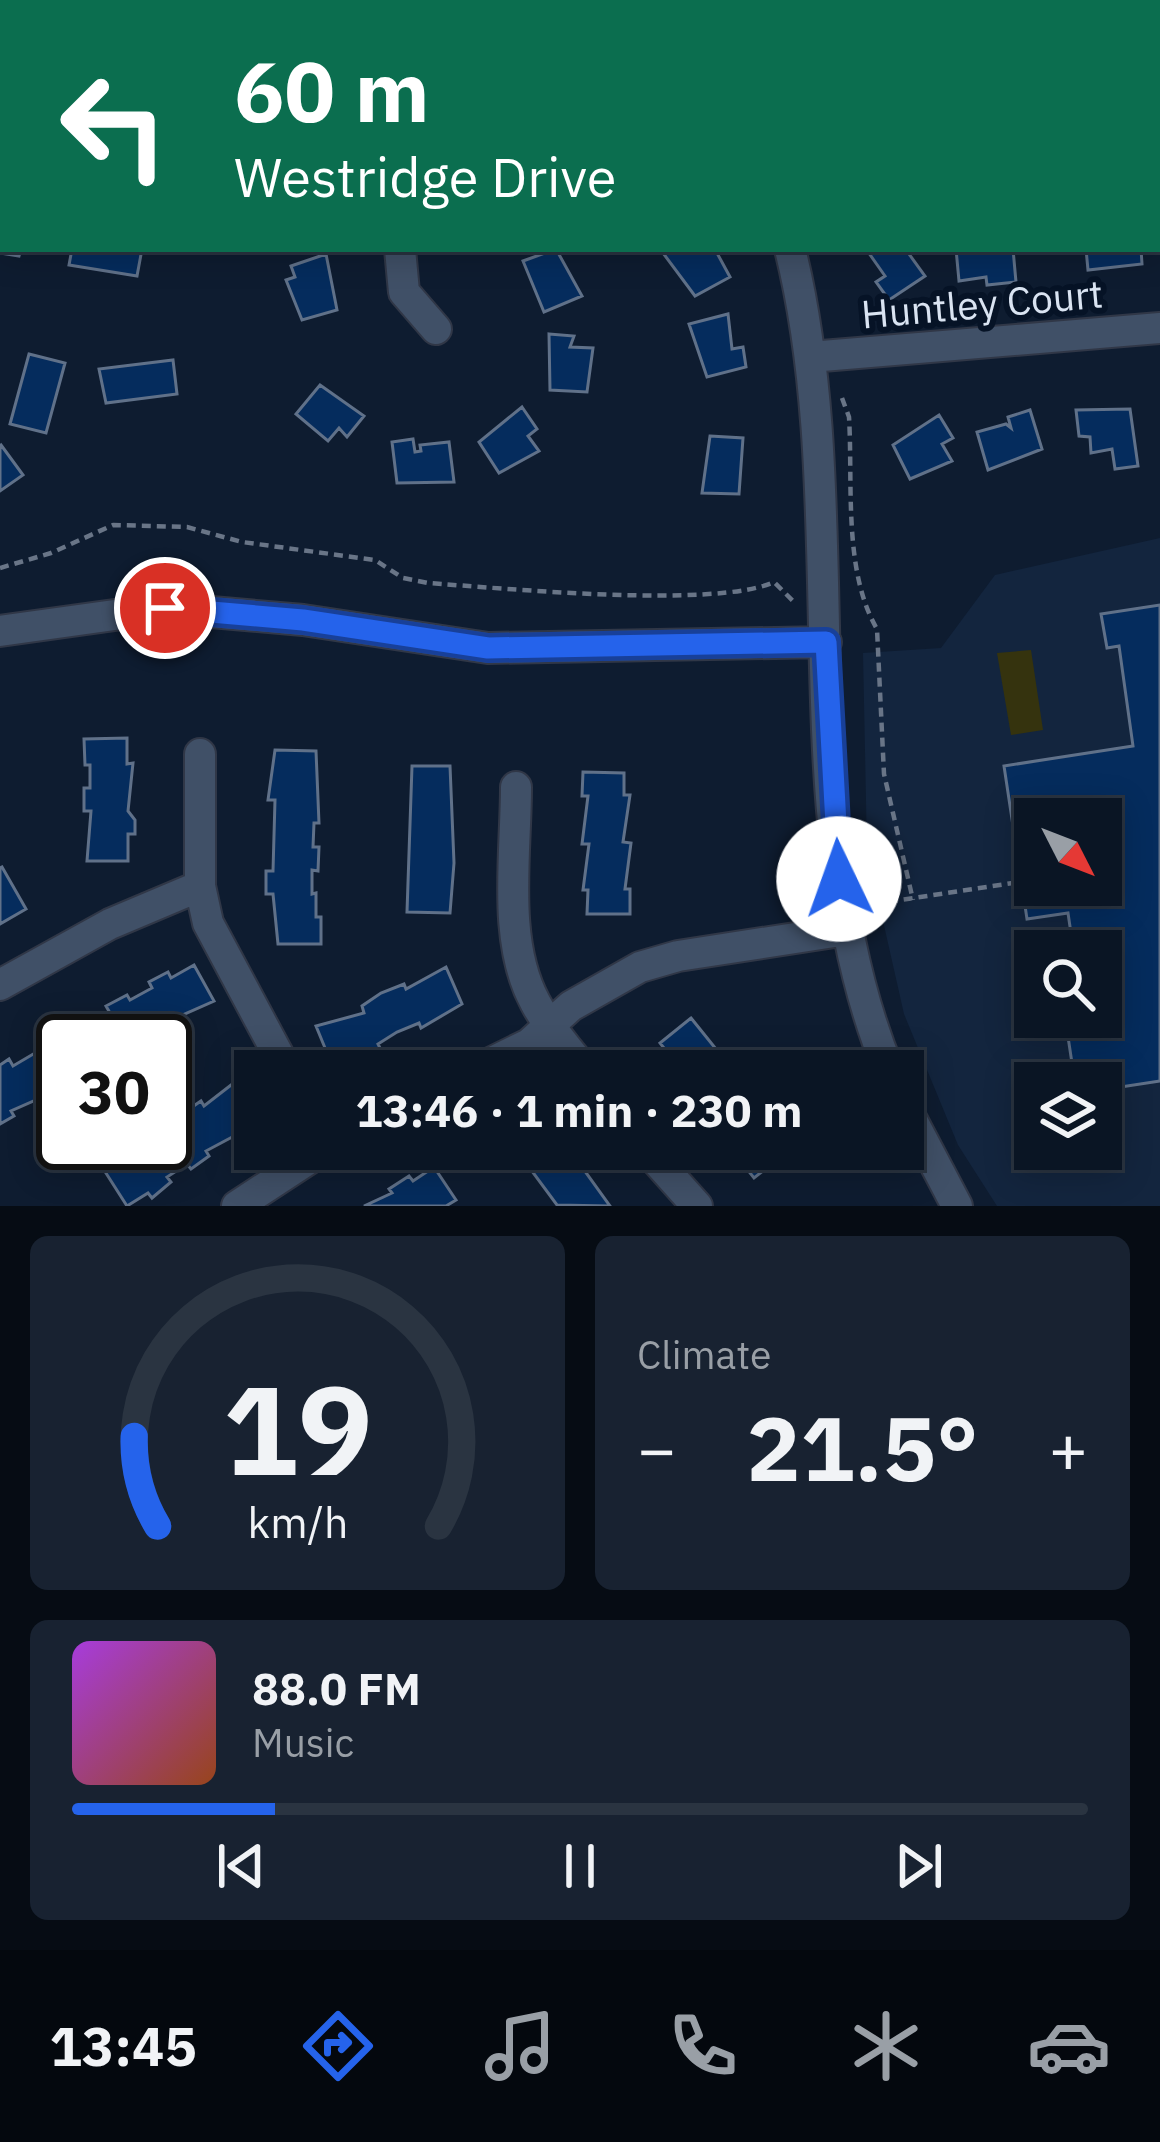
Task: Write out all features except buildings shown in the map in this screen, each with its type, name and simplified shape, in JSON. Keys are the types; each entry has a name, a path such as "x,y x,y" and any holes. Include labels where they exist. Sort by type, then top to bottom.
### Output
{"street":[{"path":"400,252 404,292 436,329"},
{"path":"791,252 810,357 839,879 847,930 883,1050"},
{"name":"Huntley Court","path":"810,357 1160,328"},
{"path":"0,631 165,608 303,620 488,648 826,642"},
{"path":"200,754 200,886 208,922 276,1050"},
{"path":"516,787 516,942 522,973 568,1050"},
{"path":"0,985 110,923 200,886"},
{"path":"512,1050 551,1028 571,1006 640,967 847,930"},
{"path":"924,1143 957,1206"},
{"path":"237,1206 292,1170"},
{"path":"665,1170 697,1206"}],"path":[{"path":"812,398 843,398 849,418 858,579 877,629 884,774 913,899"},
{"path":"0,568 51,553 113,525 187,527 242,542 375,560 403,578 428,583 666,593 746,590 774,582 799,607"},
{"path":"874,904 1012,883"}],"shaded area":[{"path":"1160,538 1160,1206 997,1206 958,1145 924,1063 924,1050 919,1050 904,1014 867,850 863,653 941,648 995,575"},
{"path":"1031,650 1043,730 1011,735 997,653"}],"route":[{"path":"165,608 303,620 488,648 826,642 839,879"}]}
